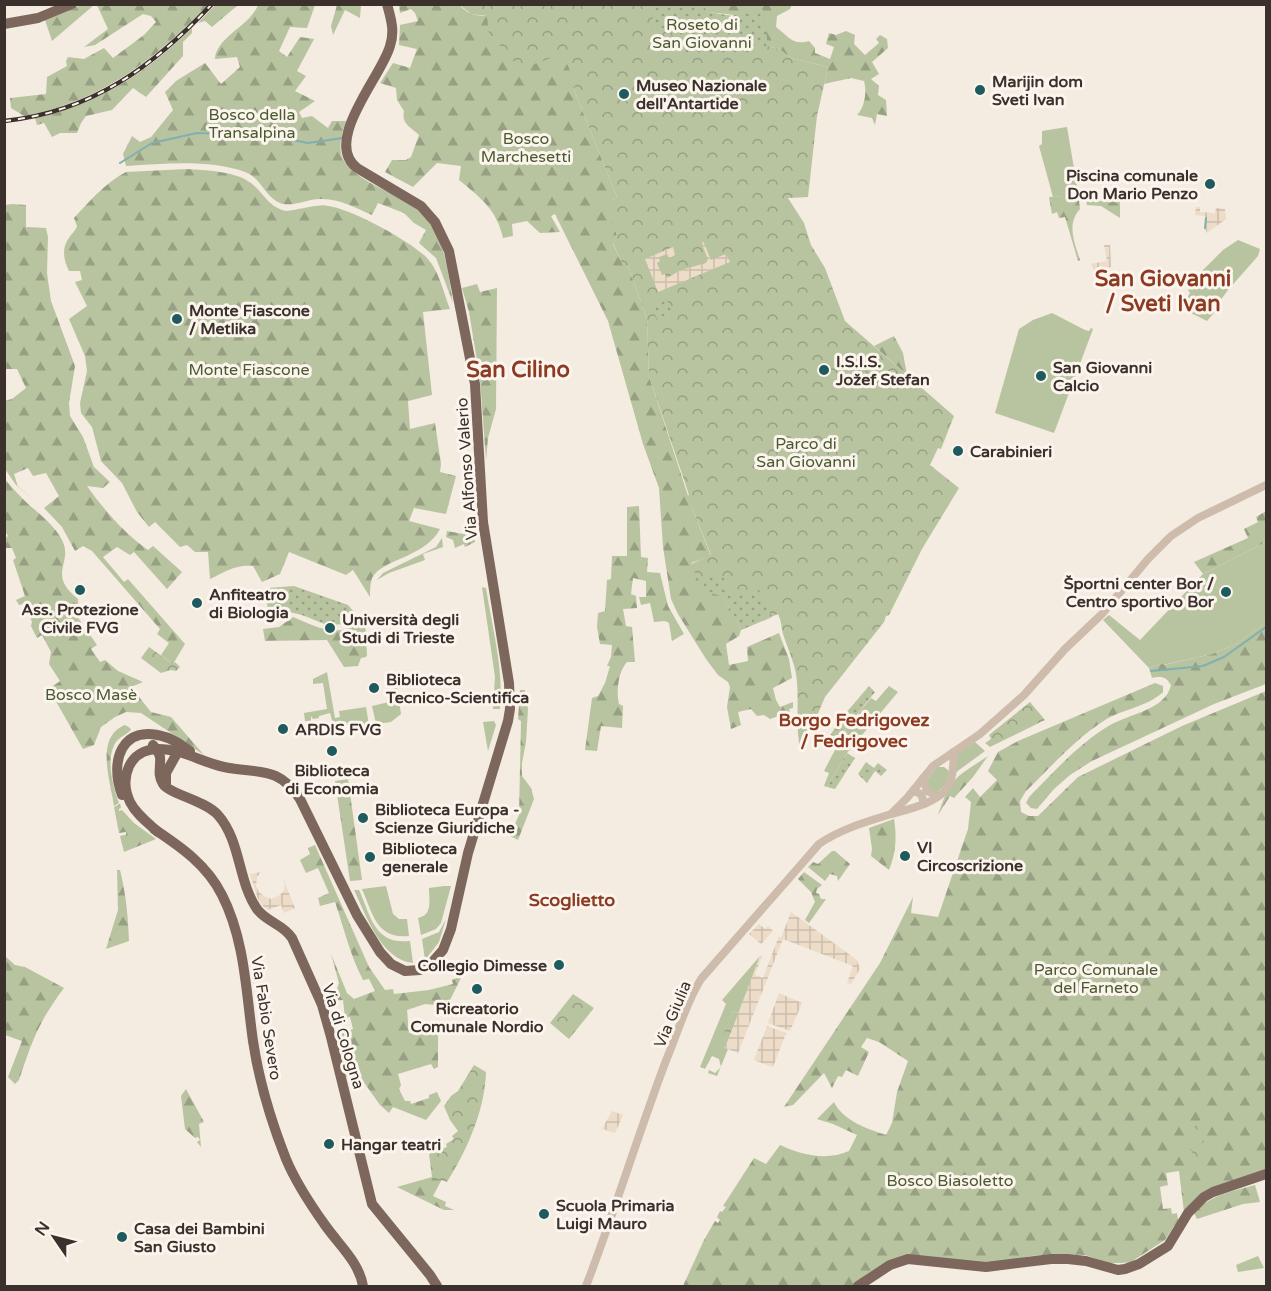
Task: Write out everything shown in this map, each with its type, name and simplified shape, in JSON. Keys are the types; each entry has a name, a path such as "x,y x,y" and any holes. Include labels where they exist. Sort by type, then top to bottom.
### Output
{"main road":[{"path":"4,24 38,18 72,4"},
{"name":"Via Alfonso Valerio","path":"180,749 223,767 272,773 288,783 305,807 357,915 380,952 396,967 410,971 420,970 429,966 443,950 451,929 462,878 508,721 510,697 506,658 483,522 475,384 449,251 435,222 421,206 351,164 346,154 354,113 390,48 393,31 387,4"},
{"path":"146,734 166,737 180,749"},
{"path":"146,734 160,756 160,776 163,784 171,791"},
{"name":"Via Fabio Severo","path":"146,734 130,740 120,749 116,762 120,789 131,811 188,853 207,872 230,911 240,944 256,1061 280,1142 295,1181 356,1267 363,1287"},
{"path":"156,749 169,743 180,749"},
{"name":"Via Fabio Severo","path":"156,749 137,755 127,768 125,777 131,803 158,832"},
{"path":"171,791 165,779 166,772 180,749"},
{"name":"Via di Cologna","path":"171,791 199,801 218,815 231,839 257,910 285,929 292,938 322,1005 332,1037 373,1206 430,1275 437,1287"},
{"path":"858,1287 890,1265 908,1259 986,1267 1068,1259 1086,1260 1118,1270 1125,1269 1139,1264 1168,1246 1188,1213 1204,1197 1220,1189 1266,1174"}],"street":[{"path":"891,814 933,766 975,738 1024,695 1065,649 1102,614 1159,547 1177,531 1198,518 1266,485"},
{"path":"923,778 927,791 937,796 947,788 952,773 954,752"},
{"path":"933,766 941,764 950,769 952,773"},
{"path":"913,791 921,794 924,803"},
{"name":"Via Giulia","path":"586,1287 650,1103 690,1000 701,979 819,844 836,834 891,814 903,812 937,796"},
{"name":"Via Giulia","path":"591,1287 606,1234"}],"green space":[{"path":"216,4 238,5 212,27 205,21 198,23"},
{"name":"Parco di San Giovanni","path":"703,4 707,12 732,16 762,8 768,46 779,49 791,58 828,67 817,116 808,197 788,198 804,223 811,245 825,268 845,321 954,416 941,449 938,448 930,465 959,488 922,549 889,615 825,697 801,753 798,735 796,676 778,614 741,630 724,597 703,590 691,564 711,555 691,505 688,505 686,496 689,495 649,376 647,319 628,266 624,268 613,243 617,235 604,204 617,197 573,87 576,85 563,54 533,64 516,64 489,34 487,16 471,14 460,5"},
{"path":"81,5 94,5 52,41 45,20"},
{"path":"97,5 209,5 147,60 103,89 52,109 24,116 11,108 10,98 46,94 47,77 67,66 68,57 84,59 104,48 113,58 144,35 156,22 151,16 143,14 95,45 84,47 108,29"},
{"name":"Bosco della Transalpina","path":"258,5 315,5 307,28 290,27 279,51 287,57 300,37 314,39 297,71 306,76 295,91 315,101 299,112 302,118 312,116 328,128 332,121 346,121 341,153 346,163 365,180 416,207 425,215 432,224 441,245 453,303 436,258 419,243 426,230 404,213 378,203 372,215 347,204 327,199 283,204 272,198 251,175 216,165 186,163 126,166 123,154 132,136 140,142 151,137 173,110 165,92 176,81 205,63 221,84 240,67 237,57 215,59 217,51 221,44 248,19"},
{"path":"337,5 361,5 360,18 345,10 333,35 331,26"},
{"name":"Bosco Marchesetti","path":"399,5 460,5 472,14 487,16 531,64 563,53 577,85 573,87 617,197 605,204 617,235 613,244 624,267 628,266 647,319 649,376 691,505 711,556 691,563 724,597 741,630 739,636 726,644 729,665 748,661 747,647 779,633 789,659 792,678 773,688 780,707 793,702 793,708 789,709 790,712 770,719 764,715 757,716 751,709 738,712 741,725 731,729 727,707 730,687 728,682 718,675 706,659 671,599 663,547 659,488 643,444 608,321 555,214 551,216 560,232 540,233 527,221 512,224 513,236 503,238 492,212 459,180 461,166 437,163 413,187 385,172 392,160 406,160 411,157 419,135 405,122 404,111 397,100 396,88 380,83 393,63 410,68 417,49 399,45 400,25 418,21 411,9 400,13"},
{"name":"Roseto di San Giovanni","path":"653,5 703,5 707,12 732,16 762,8 768,46 737,57 734,53 712,56 677,53 679,35 677,33 652,31"},
{"path":"703,5 792,5 790,9 777,16 776,27 795,41 809,41 815,48 815,53 830,59 834,47 826,44 829,33 836,35 846,31 855,35 854,44 865,55 879,43 876,39 880,35 887,39 888,48 872,62 879,74 871,79 879,86 878,95 886,100 887,116 877,114 875,125 872,118 857,115 865,99 864,81 851,78 824,84 828,67 791,58 779,49 768,46 735,15 707,12"},
{"path":"192,28 192,33 183,42 183,56 146,97 133,88 112,110 86,116 77,133 60,133 52,137 44,123 37,125 35,118 80,104 120,85 157,59"},
{"path":"1067,127 1078,192 1076,195 1053,197 1039,146 1042,144 1042,131"},
{"name":"Monte Fiascone","path":"187,169 220,172 245,179 270,203 286,211 323,206 351,213 408,243 427,258 438,275 450,309 423,312 432,395 408,401 410,429 435,423 441,464 440,472 456,476 446,514 414,508 409,521 440,529 425,546 377,572 371,580 370,597 353,570 346,575 289,552 280,574 262,582 253,566 236,567 210,579 208,552 195,552 187,545 180,547 155,522 149,527 137,512 122,483 101,461 92,427 81,413 80,403 87,371 85,356 69,319 87,306 75,282 82,280 80,271 69,271 65,259 66,242 77,226 74,218 98,193 119,176 126,172"},
{"path":"1078,192 1080,209 1073,221 1073,228 1074,241 1080,260 1078,261 1065,217 1059,218 1057,212 1052,214 1049,197 1076,195"},
{"path":"1086,201 1120,201 1120,218 1101,206 1087,205"},
{"path":"5,205 26,205 26,227 46,228 47,273 51,301 75,366 69,403 70,416 83,437 94,467 110,482 103,488 87,486 123,529 148,550 153,546 182,572 167,589 134,552 130,555 117,547 103,557 124,582 128,579 185,644 173,664 161,655 169,643 157,634 160,629 92,551 83,546 75,551 62,527 44,508 59,496 46,473 33,476 28,468 14,474 18,486 5,469 4,401 12,399 26,388 17,369 5,369"},
{"path":"1238,240 1260,249 1258,256 1217,305 1219,307 1207,321 1181,308 1190,293 1188,290 1198,283 1195,278 1223,250"},
{"path":"477,284 480,292 497,288 496,409 488,438 486,460 480,379 469,312 462,288"},
{"path":"666,298 672,312 657,319 651,305"},
{"name":"San Giovanni Calcio","path":"1052,313 1085,330 1093,329 1054,433 995,413 1019,329 1033,320"},
{"path":"894,336 903,353 907,375 874,346"},
{"name":"Bosco Masè","path":"4,478 53,527 62,540 65,548 62,575 64,582 78,599 79,619 97,645 91,649 100,662 105,660 118,671 143,682 131,687 151,712 171,717 204,755 141,713 126,712 101,727 94,745 83,749 49,689 60,681 49,664 51,652 42,635 37,638 31,626 32,622 28,612 32,609 28,603 19,605 16,600 25,596 13,560 16,558 12,548 5,548 5,539 8,536 5,531"},
{"path":"639,506 641,557 648,558 647,572 660,573 668,606 684,634 672,641 669,623 654,622 650,603 641,605 639,597 646,597 646,581 633,578 631,594 636,596 637,608 623,609 626,626 632,627 635,662 627,662 618,682 619,704 623,706 622,728 601,726 597,751 585,750 592,698 598,696 605,683 610,666 607,666 611,657 612,645 600,644 597,627 598,613 605,611 607,580 611,579 612,556 627,556 627,507"},
{"path":"1266,511 1266,542 1203,574 1194,562 1248,538 1244,529 1258,522 1256,517"},
{"path":"447,531 474,536 475,542 465,547 464,544 455,548 453,540 446,537"},
{"path":"442,538 443,547 423,554 425,560 389,573 377,580 383,573 436,547"},
{"name":"Športni center Bor / Centro sportivo Bor","path":"1266,542 1266,622 1238,643 1212,654 1163,665 1162,663 1149,668 1103,620 1109,615 1140,640 1203,574"},
{"path":"721,573 735,593 744,594 759,590 772,617 741,630 724,597 703,590 699,583"},
{"path":"294,586 348,605 356,614 346,624 327,625 285,611 271,618 267,617 268,588"},
{"path":"482,587 486,588 497,648 500,709 493,709 495,677"},
{"path":"359,616 365,620 367,655 361,658 358,666 344,667 327,640 265,641 263,629 279,627 293,617 328,630 343,630"},
{"path":"1266,622 1266,684 1214,704 1092,761 1070,775 1037,809 1031,808 1026,803 1058,767 1089,739 1112,724 1147,710 1162,700 1171,685 1163,678 1152,678 1149,668 1162,663 1164,665 1212,654 1238,643"},
{"path":"149,647 180,667 176,671 161,673 141,658"},
{"path":"327,672 335,718 340,717 339,711 366,707 369,725 354,727 341,723 333,724 330,713 313,719 311,716 311,721 305,721 304,713 327,709 323,683 313,684 313,679"},
{"name":"Parco Comunale del Farneto","path":"1155,683 1163,686 1163,692 1142,705 1105,720 1084,736 1026,791 1020,801 1021,812 1029,816 1038,816 1078,777 1182,726 1266,691 1266,1169 1225,1184 1184,1212 1179,1171 1166,1173 1168,1185 1160,1187 1163,1209 1171,1208 1172,1214 1177,1213 1178,1220 1165,1240 1131,1262 1110,1263 1085,1255 1056,1254 1000,1262 887,1263 852,1286 683,1286 704,1240 715,1221 718,1223 720,1220 717,1217 720,1211 722,1212 726,1207 723,1206 754,1158 766,1164 780,1145 814,1156 832,1156 849,1151 857,1135 817,1119 834,1102 838,1109 850,1119 886,1135 892,1123 897,1092 908,1061 879,1042 867,1038 861,1047 869,1052 858,1076 846,1070 842,1077 838,1076 832,1088 824,1073 793,1105 784,1107 880,963 913,897 911,913 938,917 968,829 971,802 965,797 973,788 980,797 997,780 988,771 998,752 1018,741"},
{"path":"869,686 875,692 833,749 825,744 839,721"},
{"path":"889,686 898,692 847,753 827,787 824,786 829,773 824,771 847,727 871,698 876,701"},
{"path":"397,688 401,714 391,722 376,724 372,706 389,702 388,690"},
{"path":"520,690 525,690 528,709 522,776 531,788 534,799 518,840 502,832 511,833 519,815"},
{"path":"1030,702 1045,720 990,747 985,743 991,739 989,735"},
{"path":"494,721 496,725 488,751 483,722"},
{"path":"125,725 131,730 116,742 111,756 113,781 119,803 114,806 108,773 107,750 110,739"},
{"path":"975,742 985,751 955,773 957,754"},
{"path":"847,753 855,758 835,789 827,787"},
{"path":"988,756 954,798 950,796 938,815 951,785 968,769"},
{"path":"866,762 874,768 878,763 887,770 881,776 875,771 867,783 858,774"},
{"path":"937,767 944,767 949,771 947,783 938,792 930,791 926,781"},
{"path":"348,779 362,880 350,881 335,781"},
{"path":"120,804 119,811 122,810 134,823 156,839 124,852 120,836 126,835 126,832 119,833 114,807"},
{"path":"894,819 895,845 889,870 871,856 869,828"},
{"path":"315,845 369,967 385,990 393,989 394,994 429,990 453,984 452,980 462,976 447,1006 425,1004 407,1010 409,1033 438,1029 438,1067 434,1069 431,1064 398,1074 401,1085 399,1089 405,1101 410,1101 411,1104 429,1098 429,1095 437,1092 441,1101 426,1120 393,1107 389,1113 380,1105 358,1074 346,1077 336,1035 353,1029 350,1017 345,1018 343,1000 333,1001 339,983 331,954 347,993 354,999 375,991 369,979 363,980 358,971 335,902 320,906 318,898 329,893 318,868 306,873 300,860 310,854 308,848"},
{"path":"832,851 850,864 838,881 837,876 830,874 825,881 808,867 813,862 818,864"},
{"path":"117,870 120,870 124,888 129,941 106,949 118,910"},
{"path":"804,872 822,885 816,893 821,899 826,899 809,923 805,920 815,902 811,892 798,879"},
{"path":"386,886 393,914 399,919 407,919 409,936 389,933 377,923 373,916 362,889"},
{"path":"451,886 441,923 436,929 421,935 418,918 426,914 428,910 429,888"},
{"path":"354,890 359,890 371,919 381,933 398,941 410,941 413,963 392,954 383,945"},
{"path":"446,919 439,942 425,960 422,939 439,932"},
{"path":"5,956 15,965 25,967 64,988 42,1021 19,1080 15,1084 8,1077 22,1041 5,1035"},
{"path":"760,956 739,1013 733,1011 720,1046 728,1049 721,1066 719,1059 712,1056 705,1069 700,1067 726,1004 722,1000"},
{"path":"573,994 594,1008 569,1039 550,1023"},
{"path":"733,1011 739,1013 725,1048 719,1046"},
{"path":"474,1065 486,1072 482,1101 468,1143 447,1182 432,1177 429,1154 447,1147 446,1144 454,1139 452,1136 458,1131 444,1106 458,1091"},
{"path":"720,1068 717,1076 708,1073 709,1070 715,1073"},
{"path":"186,1089 204,1122 199,1124 201,1147 197,1142 200,1140 198,1137 195,1138 185,1129 181,1096"},
{"path":"1197,1124 1203,1134 1204,1149 1197,1158 1193,1156 1190,1144 1193,1141 1188,1133"},
{"path":"432,1177 442,1179 433,1196 446,1202 445,1206 454,1210 444,1210 397,1187"},
{"path":"1255,1185 1260,1202 1243,1204 1197,1219 1194,1213 1208,1202 1222,1194"},
{"path":"1258,1256 1264,1268 1238,1272 1236,1265"}],"shaded area":[{"path":"1196,207 1200,207 1200,212 1215,213 1216,208 1225,209 1226,219 1207,233 1205,216 1195,215"},
{"path":"703,241 711,260 726,254 730,262 658,292 645,259 673,247 675,255 669,258 667,254 659,257 660,261 657,263 662,275 665,274 667,278 681,270 706,263 708,259 701,242"},
{"path":"1104,245 1110,245 1111,267 1095,272 1091,264 1107,261"},
{"path":"261,872 257,877 256,886 259,892 271,899 284,891 285,883 295,908 284,913 281,905 268,910 263,906 258,899 250,874"},
{"path":"791,912 857,960 860,969 851,984 847,983 853,966 783,939 738,1053 725,1048 760,956 762,956 755,975 763,978"},
{"path":"759,924 765,929 768,926 773,931 761,944 749,934"},
{"path":"779,993 802,1003 790,1031 768,1023"},
{"path":"767,1026 786,1033 773,1067 754,1060"},
{"path":"612,1111 623,1115 615,1133 602,1129"}],"waterway":[{"path":"120,163 152,143 197,133 272,136 308,143 343,138"},
{"path":"1205,228 1206,218"},
{"path":"1151,671 1203,666 1224,657 1266,627"}],"railway":[{"path":"4,121 65,108 119,82 144,66 167,47 212,4"}],"place":[{"name":"Marijin dom Sveti Ivan","path":"980,90"},
{"name":"Museo Nazionale dell'Antartide","path":"624,94"},
{"name":"Piscina comunale Don Mario Penzo","path":"1210,184"},
{"name":"Monte Fiascone / Metlika","path":"177,319"},
{"name":"I.S.I.S. Jožef Stefan","path":"824,370"},
{"name":"San Giovanni Calcio","path":"1041,376"},
{"name":"Carabinieri","path":"958,451"},
{"name":"Ass. Protezione Civile FVG","path":"80,590"},
{"name":"Športni center Bor / Centro sportivo Bor","path":"1226,592"},
{"name":"Anfiteatro di Biologia","path":"197,603"},
{"name":"Università degli Studi di Trieste","path":"330,628"},
{"name":"Biblioteca Tecnico-Scientifica","path":"374,688"},
{"name":"ARDIS FVG","path":"283,729"},
{"name":"Biblioteca di Economia","path":"332,751"},
{"name":"Biblioteca Europa - Scienze Giuridiche","path":"363,818"},
{"name":"VI Circoscrizione","path":"905,856"},
{"name":"Biblioteca generale","path":"370,857"},
{"name":"Collegio Dimesse","path":"559,965"},
{"name":"Ricreatorio Comunale Nordio","path":"477,989"},
{"name":"Hangar teatri","path":"329,1144"},
{"name":"Scuola Primaria Luigi Mauro","path":"544,1214"},
{"name":"Casa dei Bambini San Giusto","path":"122,1237"}],"district":[{"name":"San Giovanni / Sveti Ivan","path":"1163,290"},
{"name":"San Cilino","path":"518,369"},
{"name":"Borgo Fedrigovez / Fedrigovec","path":"854,730"},
{"name":"Scoglietto","path":"572,900"}],"park label":[{"name":"Bosco Biasoletto","path":"950,1180"}]}
